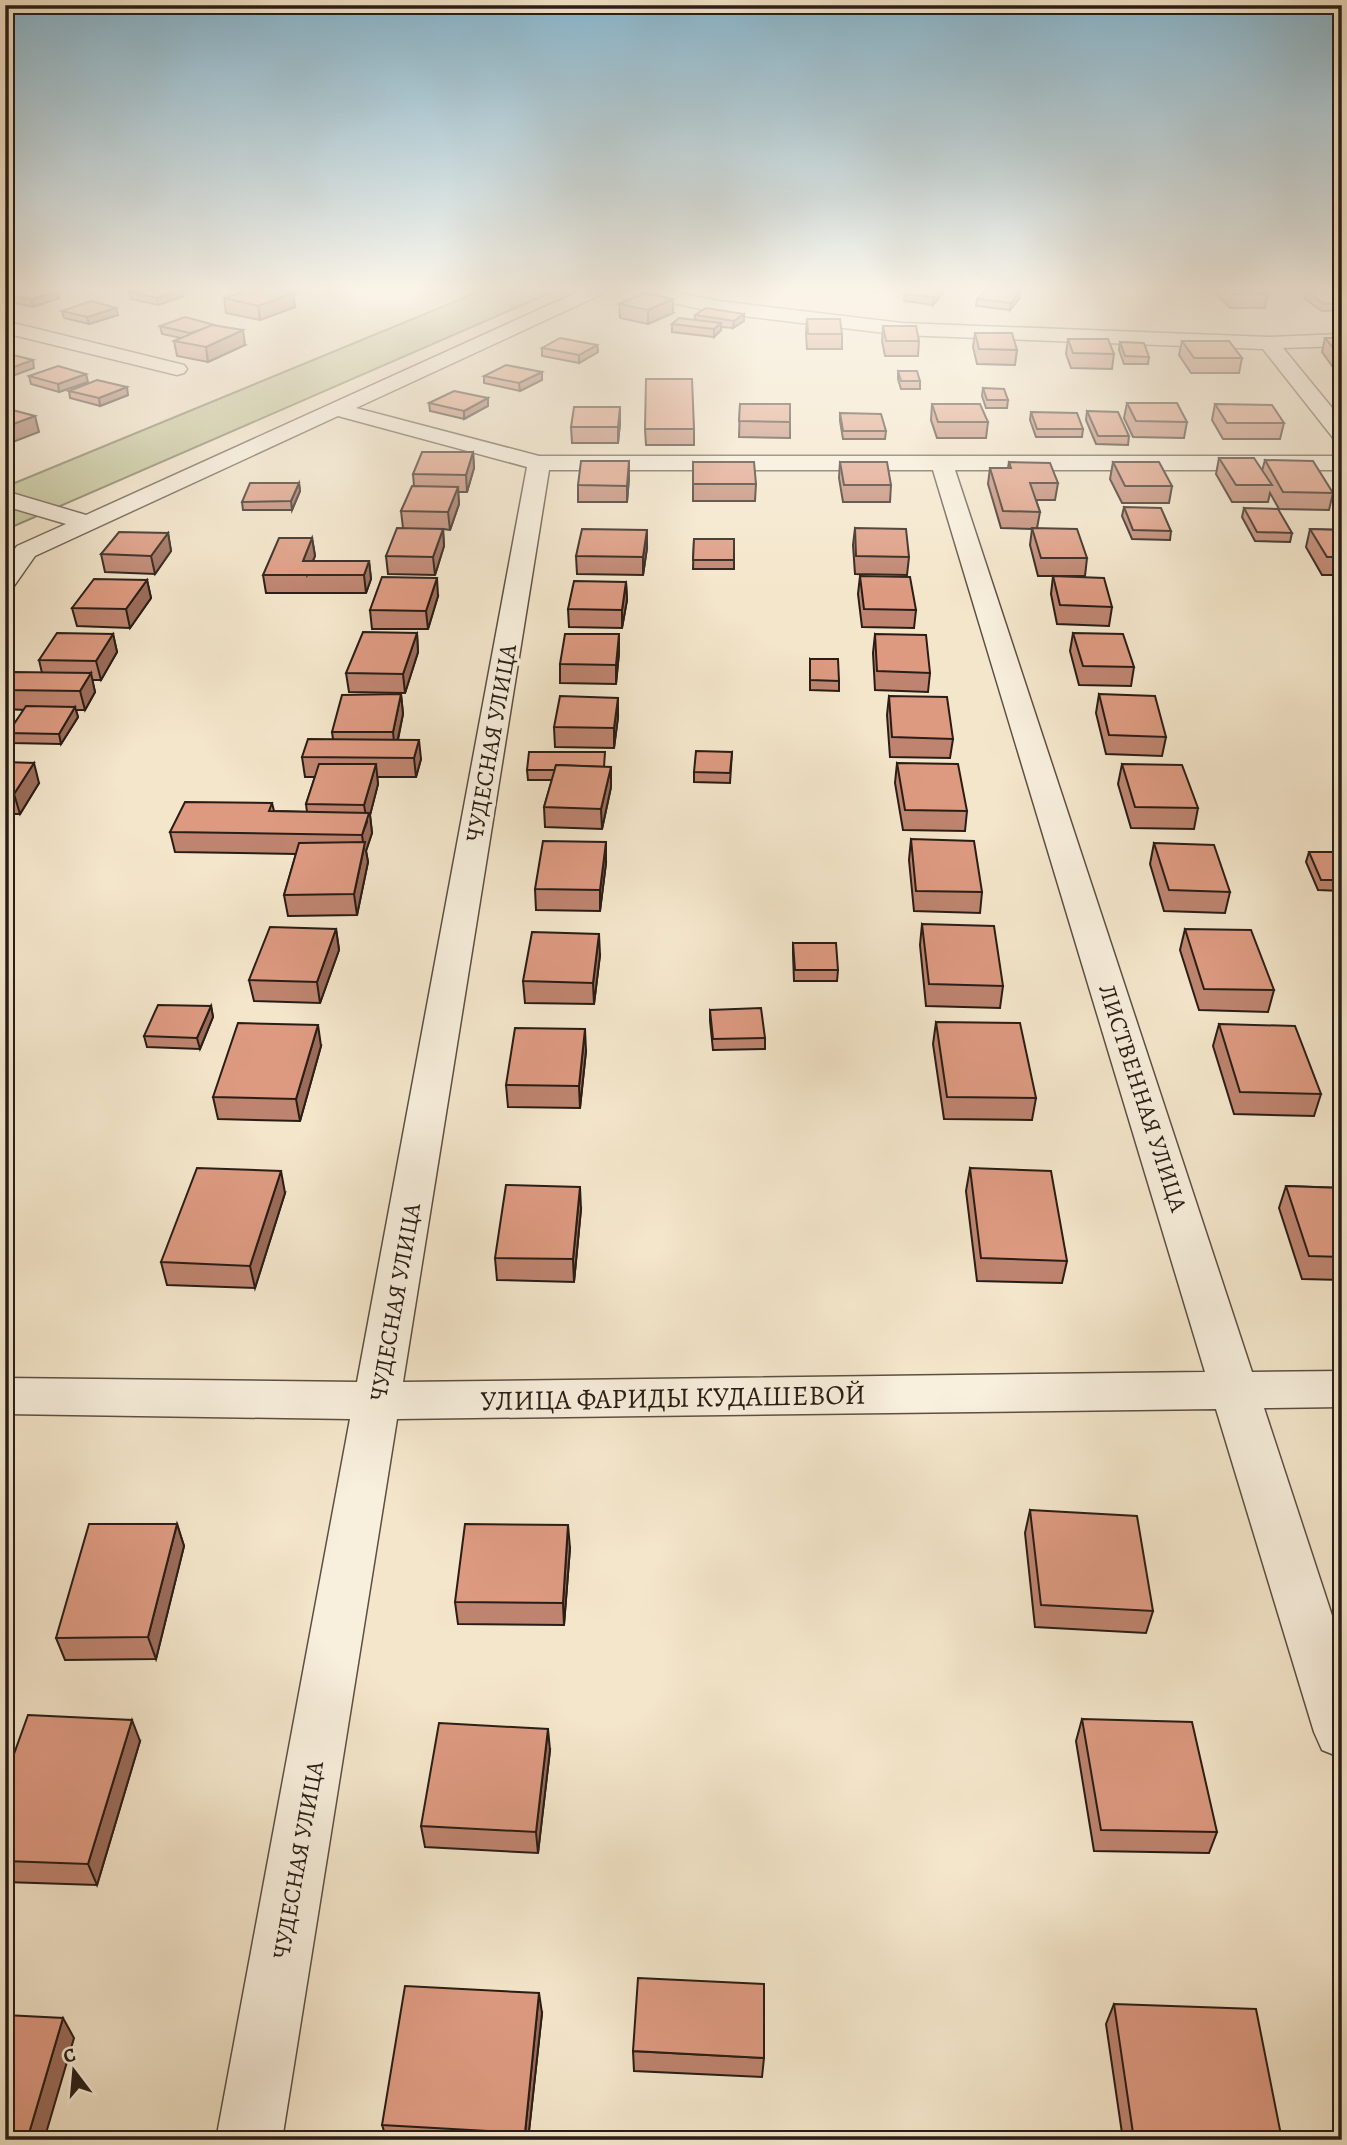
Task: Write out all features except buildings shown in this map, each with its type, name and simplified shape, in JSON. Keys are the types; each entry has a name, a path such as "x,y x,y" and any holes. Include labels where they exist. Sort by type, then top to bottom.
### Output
{"street":[{"path":"5,581 16,556 377,390"},
{"path":"1307,390 1342,434"},
{"path":"336,409 539,463 1342,463"},
{"name":"ЧУДЕСНАЯ УЛИЦА","path":"249,2140 539,463"},
{"name":"ЛИСТВЕННАЯ УЛИЦА","path":"943,463 1342,1732"},
{"path":"5,498 88,523"},
{"name":"УЛИЦА ФАРИДЫ КУДАШЕВОЙ","path":"5,1396 378,1401 1342,1389"}],"green space":[{"path":"240,390 327,390 5,530 5,487"}]}
